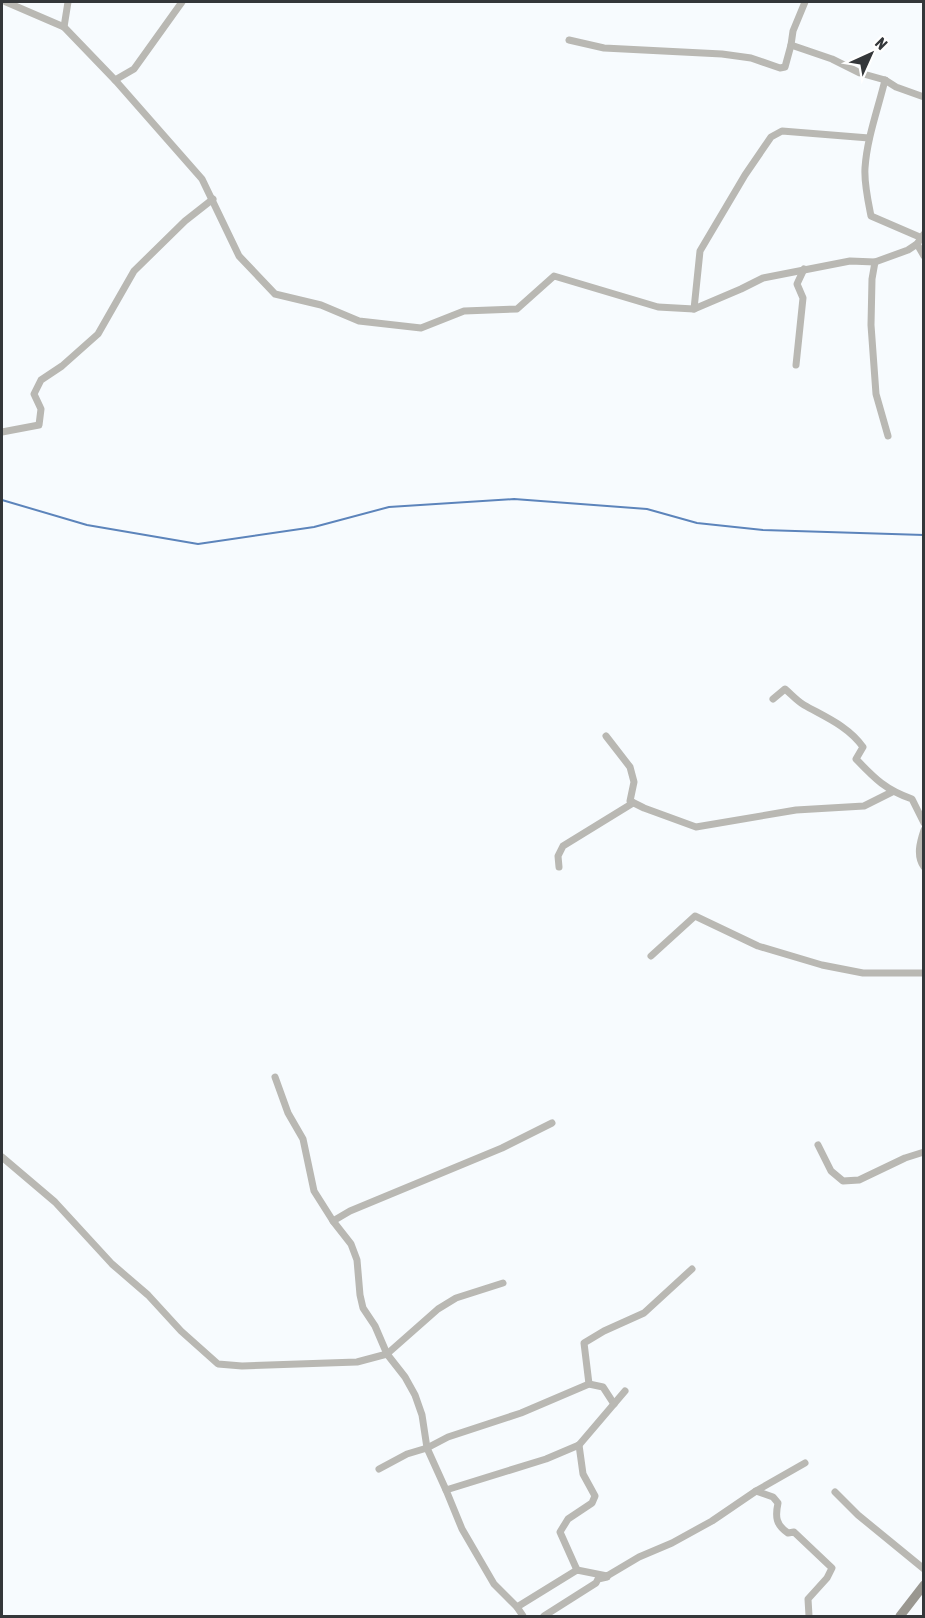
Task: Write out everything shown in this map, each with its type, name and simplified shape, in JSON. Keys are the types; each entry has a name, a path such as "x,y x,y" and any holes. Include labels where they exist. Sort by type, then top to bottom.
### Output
{"main road":[{"path":"900,1617 924,1585"}],"street":[{"path":"6,2 64,27 115,80 202,179 239,256 275,294 321,306 359,321 421,328 464,311 518,309 554,276 658,307 694,309 741,290 763,278 850,261 875,262 908,250 921,238"},
{"path":"64,27 68,2"},
{"path":"115,80 134,69 182,2"},
{"path":"569,40 604,48 723,54 751,58 780,68 785,67 793,31 805,2"},
{"path":"791,45 832,59 860,73 885,80 896,87 924,97"},
{"path":"885,80 870,138 865,171 871,216 921,238"},
{"path":"694,309 700,251 745,175 771,137 782,131 870,138"},
{"path":"2,432 39,425 41,409 34,394 41,380 62,366 98,334 134,271 185,221 213,199"},
{"path":"921,238 924,256"},
{"path":"875,262 872,279 871,325 876,394 888,436"},
{"path":"796,365 803,298 797,284 804,269"},
{"path":"773,699 785,689 802,704 819,712 855,736 863,747 856,759 892,792 912,799 924,823"},
{"path":"606,736 630,767 634,782 630,801 696,827 796,810 864,806 892,792"},
{"path":"560,867 558,856 563,846 633,803"},
{"path":"923,867 920,863 924,830"},
{"path":"651,956 695,916 758,946 822,965 863,973 924,973"},
{"path":"275,1077 283,1101 303,1139 314,1191 351,1244 357,1260 363,1308 375,1326 387,1354 405,1377 415,1395 422,1415 427,1448 462,1529 494,1584 524,1617"},
{"path":"333,1221 350,1211 502,1148 552,1123"},
{"path":"818,1145 831,1171 843,1181 859,1180 905,1158 924,1152"},
{"path":"2,1157 55,1202 112,1263 218,1364 242,1366 357,1362 387,1354 438,1309 456,1298 503,1283"},
{"path":"589,1384 584,1343 644,1312 692,1269"},
{"path":"379,1469 406,1454 427,1448 448,1437 521,1413 589,1384 603,1387 614,1404"},
{"path":"446,1490 546,1459 579,1445 625,1391"},
{"path":"577,1570 560,1532 568,1520 592,1503 595,1496 583,1474 579,1445"},
{"path":"544,1617 596,1583 598,1579 712,1521 756,1491 805,1463"},
{"path":"756,1491 773,1497 778,1503 775,1514 779,1527 788,1533 794,1532 832,1568 827,1578 808,1599 809,1617"},
{"path":"835,1492 858,1515 924,1569"},
{"path":"517,1607 577,1570 607,1576"}],"waterway":[{"path":"2,500 87,525 198,544 314,527 389,507 514,499 647,509 697,523 763,530 924,535"}]}
